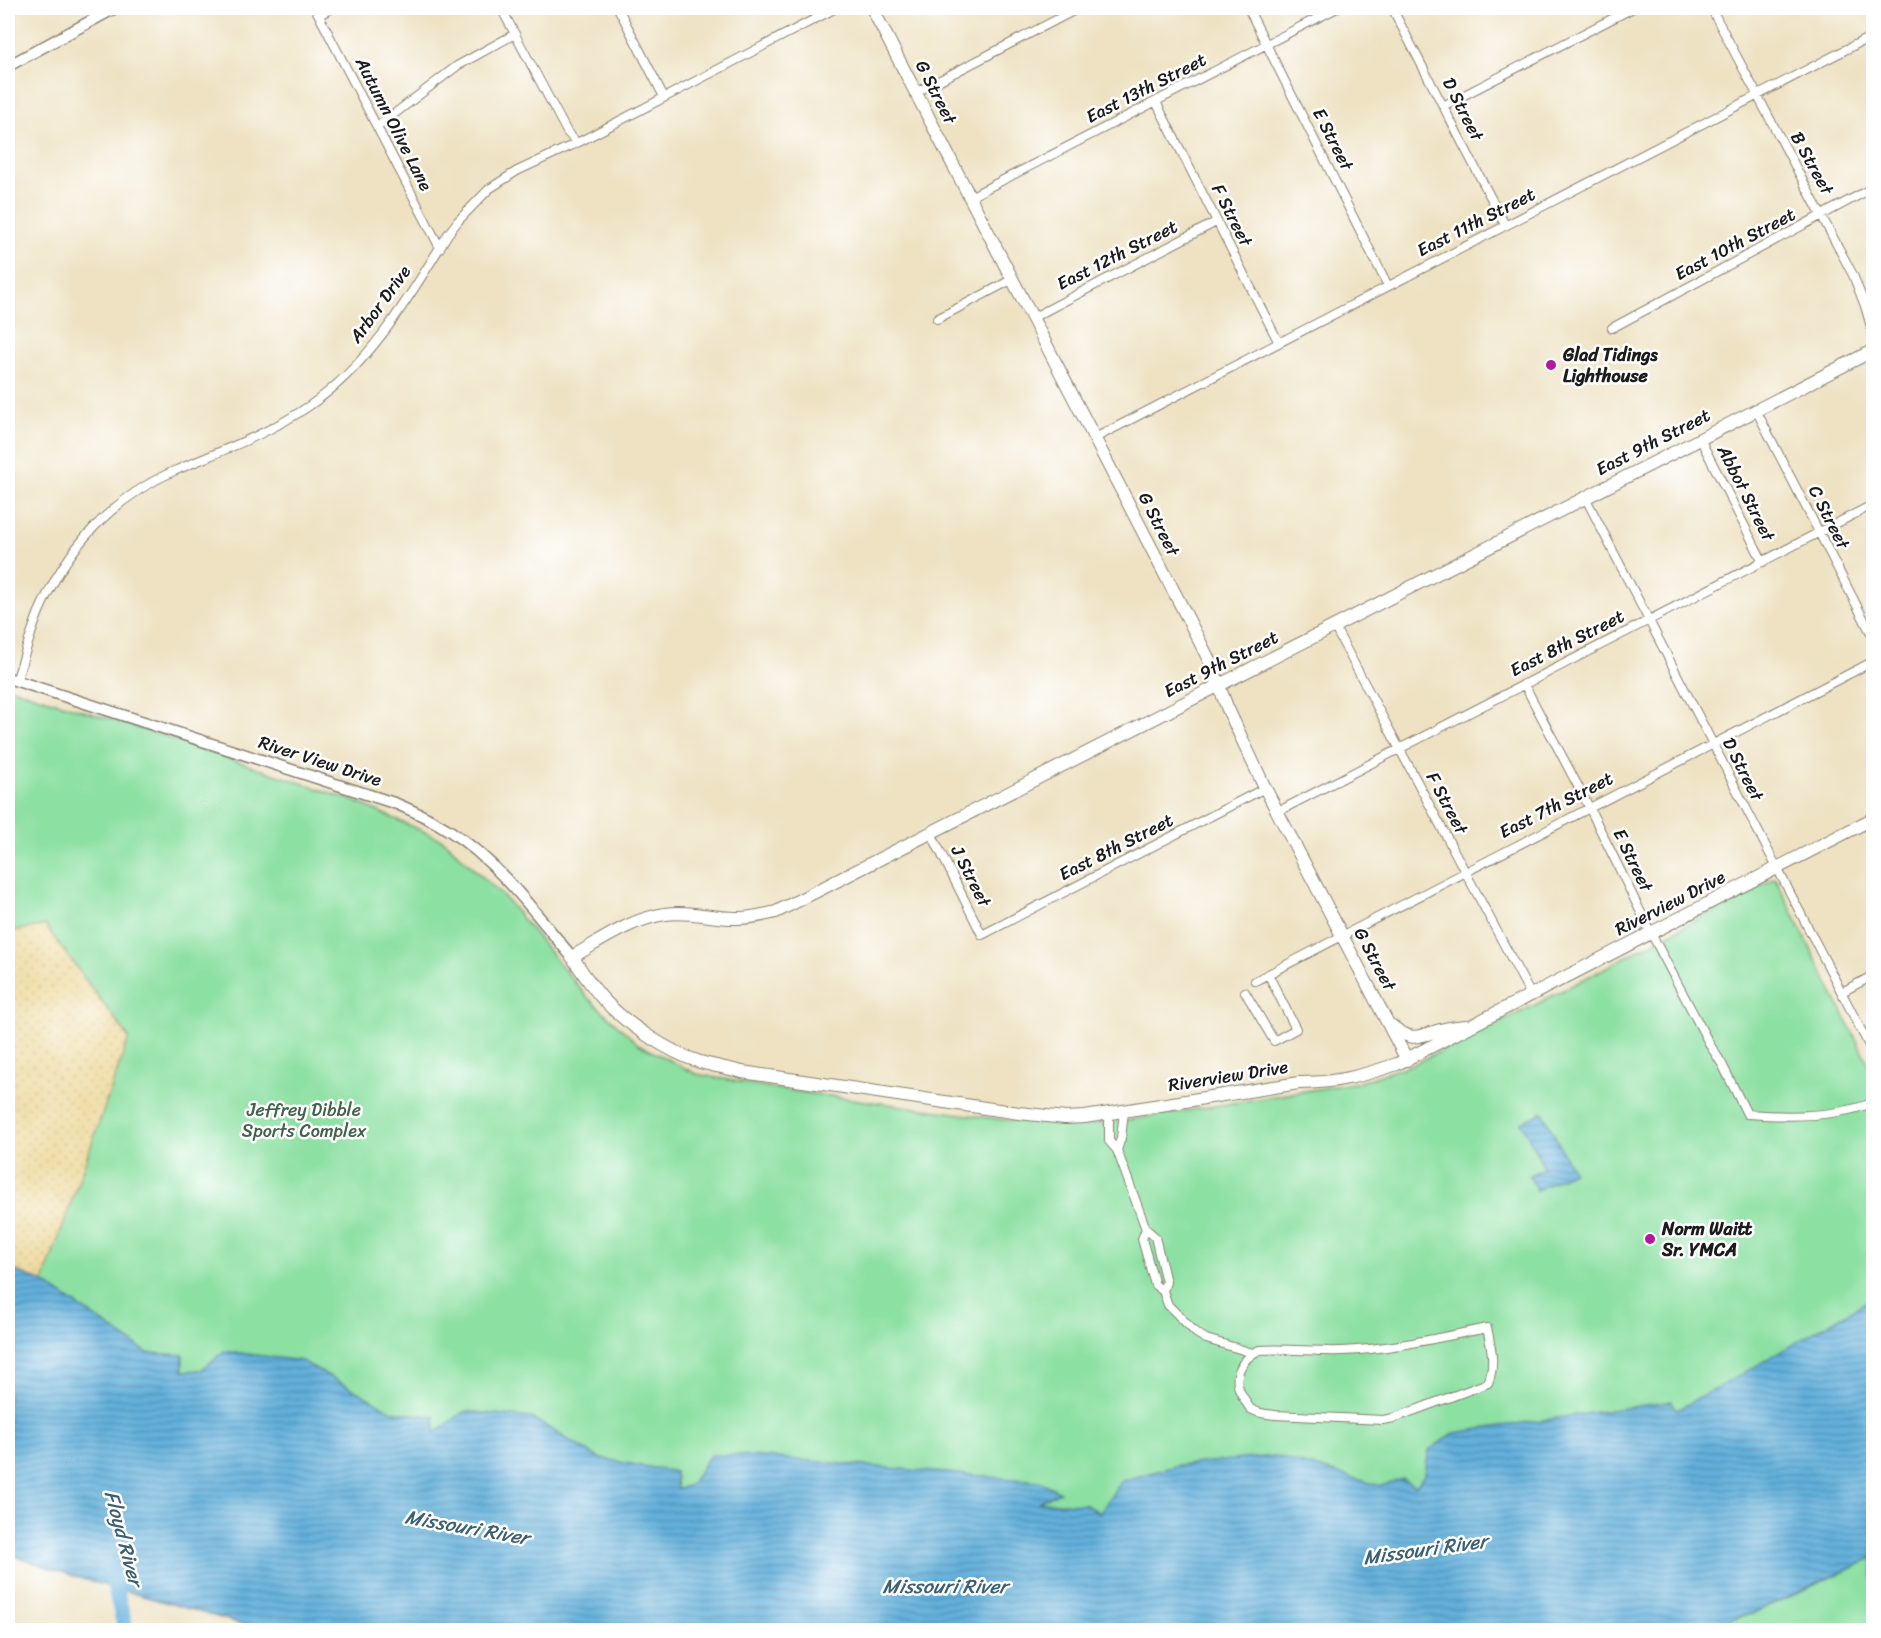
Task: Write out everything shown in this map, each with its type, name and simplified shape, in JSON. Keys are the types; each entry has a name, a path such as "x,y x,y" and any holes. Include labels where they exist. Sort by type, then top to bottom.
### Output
{"main road":[{"name":"G Street","path":"872,8 1201,644 1230,715 1265,788 1407,1060"},
{"name":"East 9th Street","path":"572,957 617,931 664,914 738,918 776,912 1874,350"},
{"name":"Riverview Drive","path":"572,957 602,998 614,1010 646,1034 681,1055 700,1062 742,1072 1019,1113 1065,1118 1110,1115 1299,1083 1322,1083 1360,1077 1407,1060 1874,818"},
{"path":"1388,1023 1402,1035 1416,1038 1438,1030 1473,1026"}],"street":[{"path":"8,66 114,8"},
{"path":"317,11 333,8"},
{"path":"501,8 567,132 577,143"},
{"path":"618,8 664,97"},
{"name":"Arbor Drive","path":"12,680 50,589 66,561 99,521 142,487 268,430 310,406 344,377 376,342 458,221 489,189 517,171 577,143 836,8"},
{"path":"916,92 1078,8"},
{"name":"E Street","path":"1248,8 1388,286"},
{"name":"East 13th Street","path":"970,197 1337,8"},
{"name":"D Street","path":"1392,8 1504,225"},
{"path":"1443,106 1633,8"},
{"name":"B Street","path":"1711,8 1852,275 1865,306 1874,337"},
{"name":"Autumn Olive Lane","path":"317,11 440,248"},
{"path":"377,127 457,66 515,34"},
{"name":"East 11th Street","path":"1095,438 1874,35"},
{"name":"F Street","path":"1156,102 1280,343"},
{"name":"East 10th Street","path":"1612,328 1874,187"},
{"name":"East 12th Street","path":"1032,318 1216,222"},
{"path":"937,320 1013,279"},
{"name":"C Street","path":"1756,410 1874,639"},
{"name":"Abbot Street","path":"1700,439 1763,562"},
{"name":"D Street","path":"1585,497 1874,1055"},
{"name":"East 8th Street","path":"1277,812 1874,504"},
{"name":"F Street","path":"1334,626 1531,995"},
{"name":"East 7th Street","path":"1255,981 1711,743 1874,661"},
{"name":"River View Drive","path":"12,680 386,800 429,818 453,832 494,868 516,890 572,957"},
{"name":"E Street","path":"1524,684 1747,1114 1814,1114 1853,1109 1874,1102"},
{"name":"East 8th Street","path":"982,935 1265,788"},
{"name":"J Street","path":"931,833 982,935"},
{"path":"1245,992 1274,1041 1296,1029 1268,974"},
{"path":"1842,992 1874,975"},
{"path":"1117,1150 1124,1112"},
{"path":"1110,1115 1109,1141 1117,1150 1146,1228 1142,1239 1155,1285 1163,1291 1168,1305 1196,1333 1206,1339 1253,1353 1269,1349 1326,1352 1421,1342 1487,1328 1493,1362 1488,1383 1394,1418 1275,1415 1251,1409 1237,1386 1236,1378 1239,1371 1253,1353"}],"green space":[{"name":"Jeffrey Dibble Sports Complex","path":"8,687 166,737 354,801 443,840 506,899 586,996 638,1044 696,1074 778,1089 1005,1120 1105,1124 1360,1082 1416,1063 1533,1006 1775,878 1873,1073 1873,1319 1741,1425 1166,1548 619,1494 8,1323"},
{"path":"1873,1558 1873,1630 1701,1630 1753,1613"}],"sand":[{"path":"45,925 129,1038 43,1282 8,1268 8,932"}],"water":[{"path":"1543,1112 1573,1172 1537,1190 1529,1176 1544,1168 1521,1122"},
{"name":"Missouri River","path":"8,1268 43,1282 148,1353 183,1355 183,1371 201,1370 224,1351 302,1361 392,1411 435,1417 435,1433 465,1411 532,1418 599,1458 675,1472 677,1489 690,1485 710,1455 741,1455 1039,1481 1060,1492 1038,1502 1084,1504 1100,1513 1121,1481 1179,1465 1275,1456 1381,1486 1402,1479 1416,1486 1425,1474 1429,1450 1454,1433 1672,1401 1677,1410 1873,1298 1873,1558 1753,1613 1701,1630 263,1630 83,1579 8,1554"}],"waterway":[{"name":"Floyd River","path":"110,1568 126,1630"}],"place":[{"name":"Glad Tidings Lighthouse","path":"1551,365"},
{"name":"Norm Waitt Sr. YMCA","path":"1650,1239"}]}
